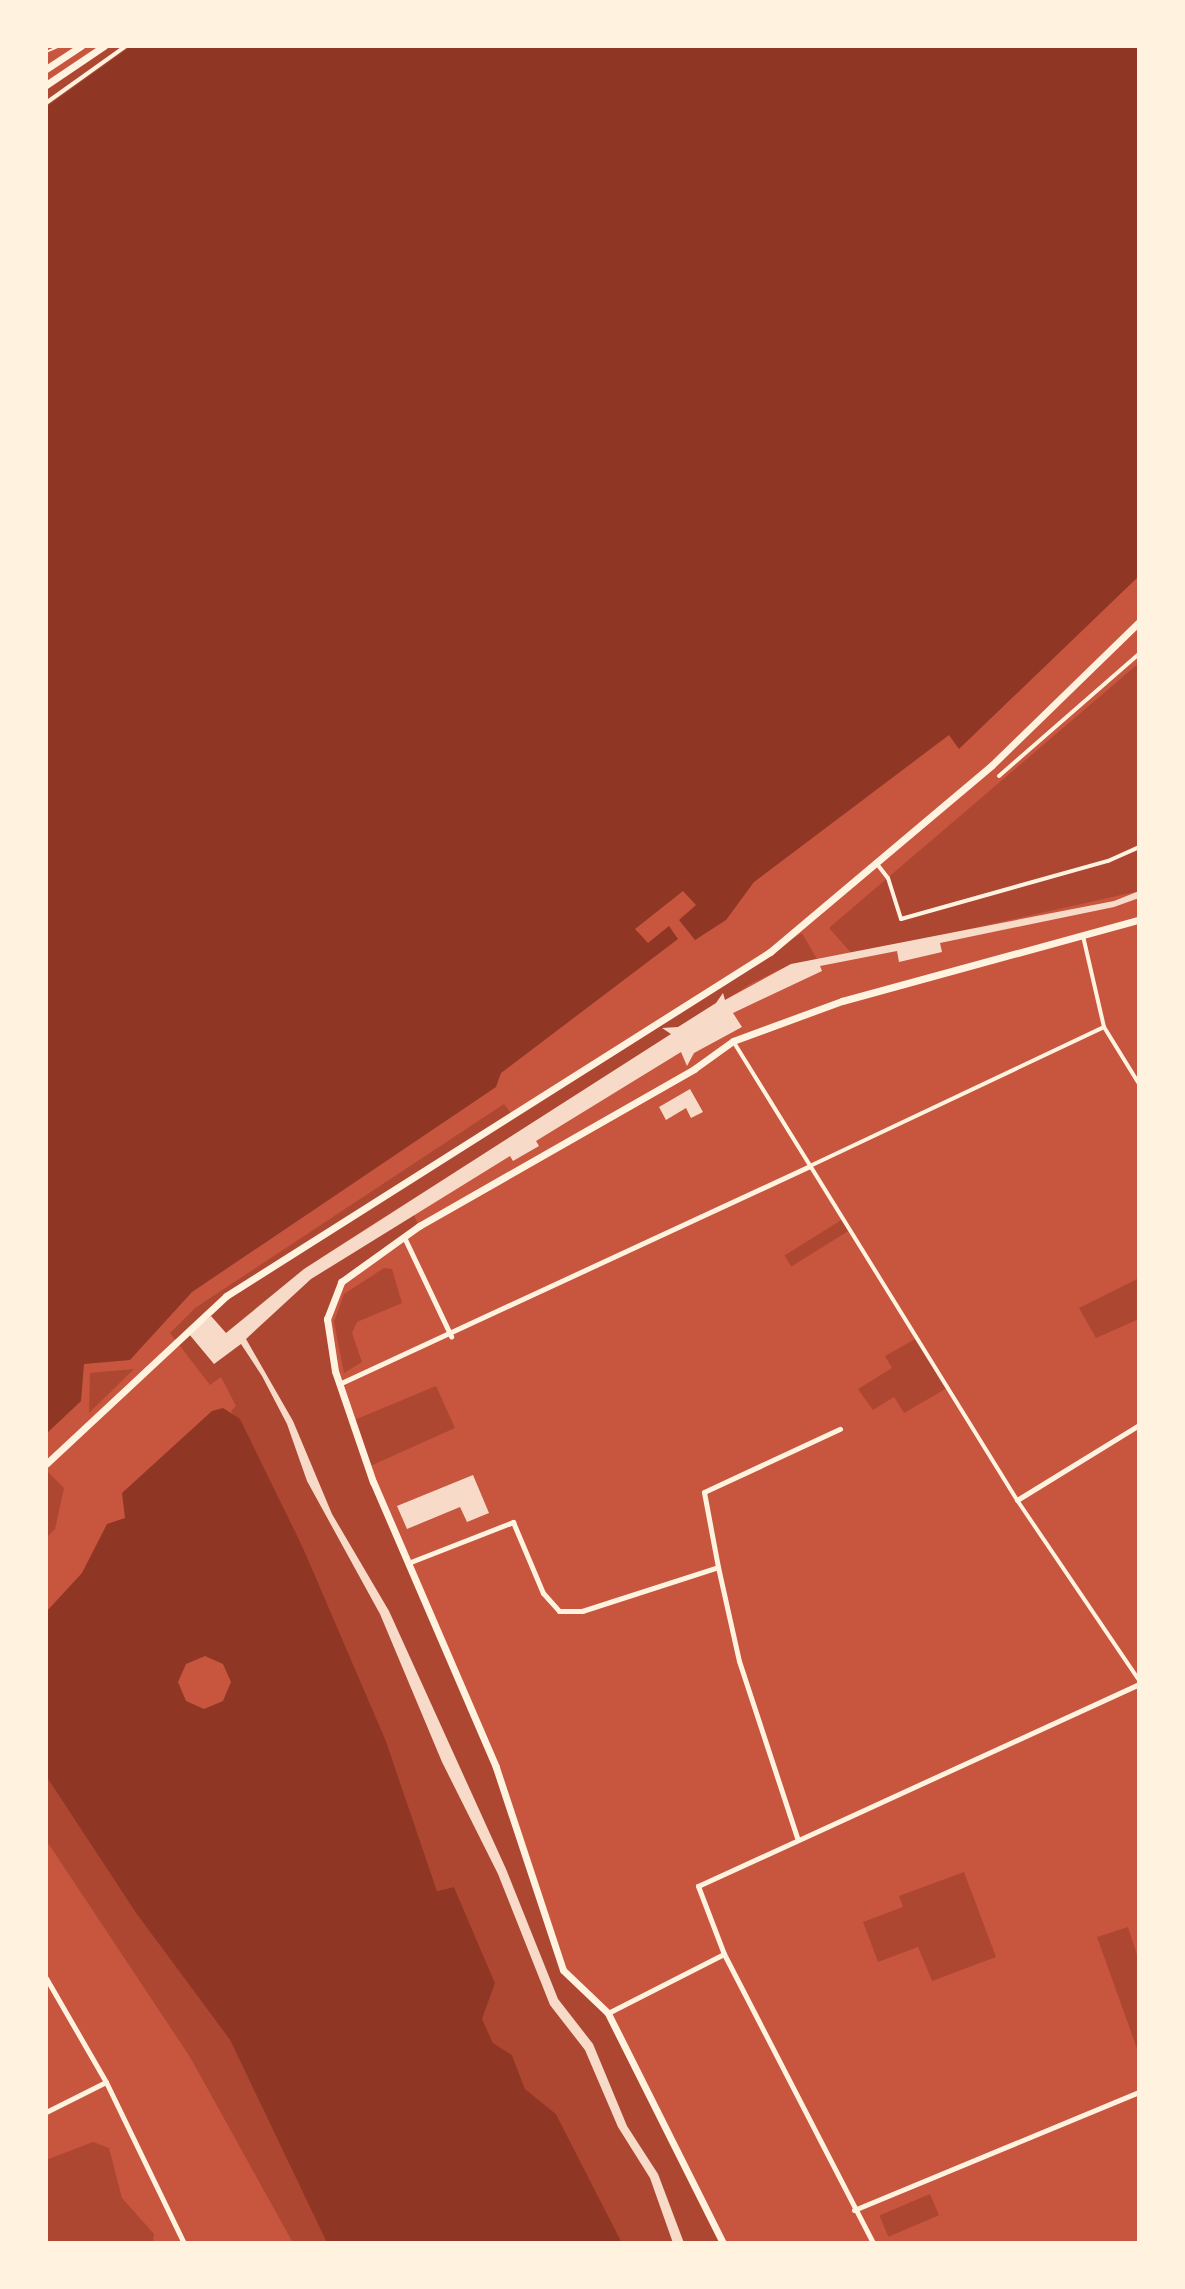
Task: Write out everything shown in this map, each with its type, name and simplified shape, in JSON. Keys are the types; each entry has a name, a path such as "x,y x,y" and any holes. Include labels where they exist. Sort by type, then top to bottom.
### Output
{"street":[{"path":"46,69 81,46"},
{"path":"46,85 104,46"},
{"path":"46,103 126,46"},
{"path":"46,1464 226,1296 770,952 992,765 1139,622"},
{"path":"999,776 1139,654"},
{"path":"876,863 888,878 901,919 1108,861 1139,847"},
{"path":"723,2243 608,2013 563,1970 496,1767 408,1563 339,1384 327,1319 341,1282 404,1237 694,1069 733,1041 842,1001 1139,920"},
{"path":"1082,935 1104,1027 1139,1084"},
{"path":"339,1384 451,1336 1104,1027"},
{"path":"733,1041 1017,1500 1139,1682 698,1886 724,1954 873,2243"},
{"path":"404,1237 451,1336"},
{"path":"1017,1500 1139,1425"},
{"path":"798,1840 739,1661 704,1492 840,1429"},
{"path":"408,1563 513,1522 543,1593 559,1611 582,1611 718,1567"},
{"path":"608,2013 724,1954"},
{"path":"46,1978 106,2082 184,2243"},
{"path":"46,2112 106,2082"},
{"path":"854,2210 1139,2092"}],"path":[{"path":"46,52 60,46"}],"shaded area":[{"path":"103,46 131,46 46,107 46,84"},
{"path":"131,46 1139,46 1139,576 959,749 949,735 754,882 726,920 695,940 679,920 696,905 683,891 635,929 648,943 669,926 678,939 501,1073 496,1087 192,1292 130,1360 84,1364 81,1401 46,1434 46,107"},
{"path":"1139,663 1139,891 853,955 829,928"},
{"path":"802,933 818,961 791,964 752,983 320,1258 329,1268 414,1215 419,1226 341,1282 327,1319 335,1371 352,1421 436,1386 455,1428 368,1467 496,1767 563,1970 608,2013 723,2243 622,2243 556,2114 525,2089 512,2055 493,2043 481,2019 495,1983 454,1887 437,1891 386,1741 304,1550 231,1411 236,1406 221,1377 210,1385 170,1333 195,1308 504,1104 511,1113"},
{"path":"843,1219 850,1230 791,1267 784,1256"},
{"path":"384,1268 392,1269 402,1303 357,1322 352,1333 362,1362 344,1373 334,1322 344,1294"},
{"path":"1139,1278 1139,1319 1096,1338 1079,1308"},
{"path":"917,1338 947,1388 904,1413 894,1397 873,1410 858,1389 892,1368 885,1356"},
{"path":"134,1369 89,1413 90,1373"},
{"path":"223,1408 240,1419 304,1550 386,1741 437,1891 454,1887 495,1983 482,2019 493,2043 512,2055 525,2089 556,2114 622,2243 327,2243 230,2040 136,1913 46,1776 46,1612 82,1573 107,1524 125,1518 122,1493 212,1411","holes":["205,1656 223,1664 231,1682 223,1701 204,1709 186,1701 178,1682 186,1664"]},
{"path":"46,1470 64,1488 55,1529 46,1538"},
{"path":"46,1776 136,1913 230,2040 327,2243 293,2243 190,2057 46,1840"},
{"path":"964,1872 996,1957 932,1981 918,1947 878,1962 863,1922 903,1907 899,1896"},
{"path":"1128,1927 1139,1961 1139,2054 1097,1937"},
{"path":"93,2142 109,2148 122,2198 154,2234 153,2243 46,2243 46,2160"},
{"path":"930,2194 939,2215 888,2237 879,2215"}],"building":[{"path":"1139,891 1139,898 1114,907 940,943 942,952 899,962 897,951 820,966 822,971 733,1013 742,1027 694,1053 687,1066 681,1052 536,1141 539,1146 513,1161 510,1156 311,1279 246,1339 293,1421 332,1514 389,1611 506,1869 558,1999 593,2044 627,2126 658,2174 684,2243 673,2243 650,2178 618,2127 585,2050 550,2005 498,1874 442,1762 380,1614 307,1481 287,1424 262,1376 241,1344 214,1364 189,1334 211,1316 226,1333 304,1269 671,1034 662,1028 678,1027 716,1003 723,993 725,1000 791,964 1114,901"},
{"path":"690,1089 703,1112 691,1118 686,1108 666,1120 659,1107"},
{"path":"473,1475 489,1513 467,1522 460,1507 407,1529 397,1506"}]}
